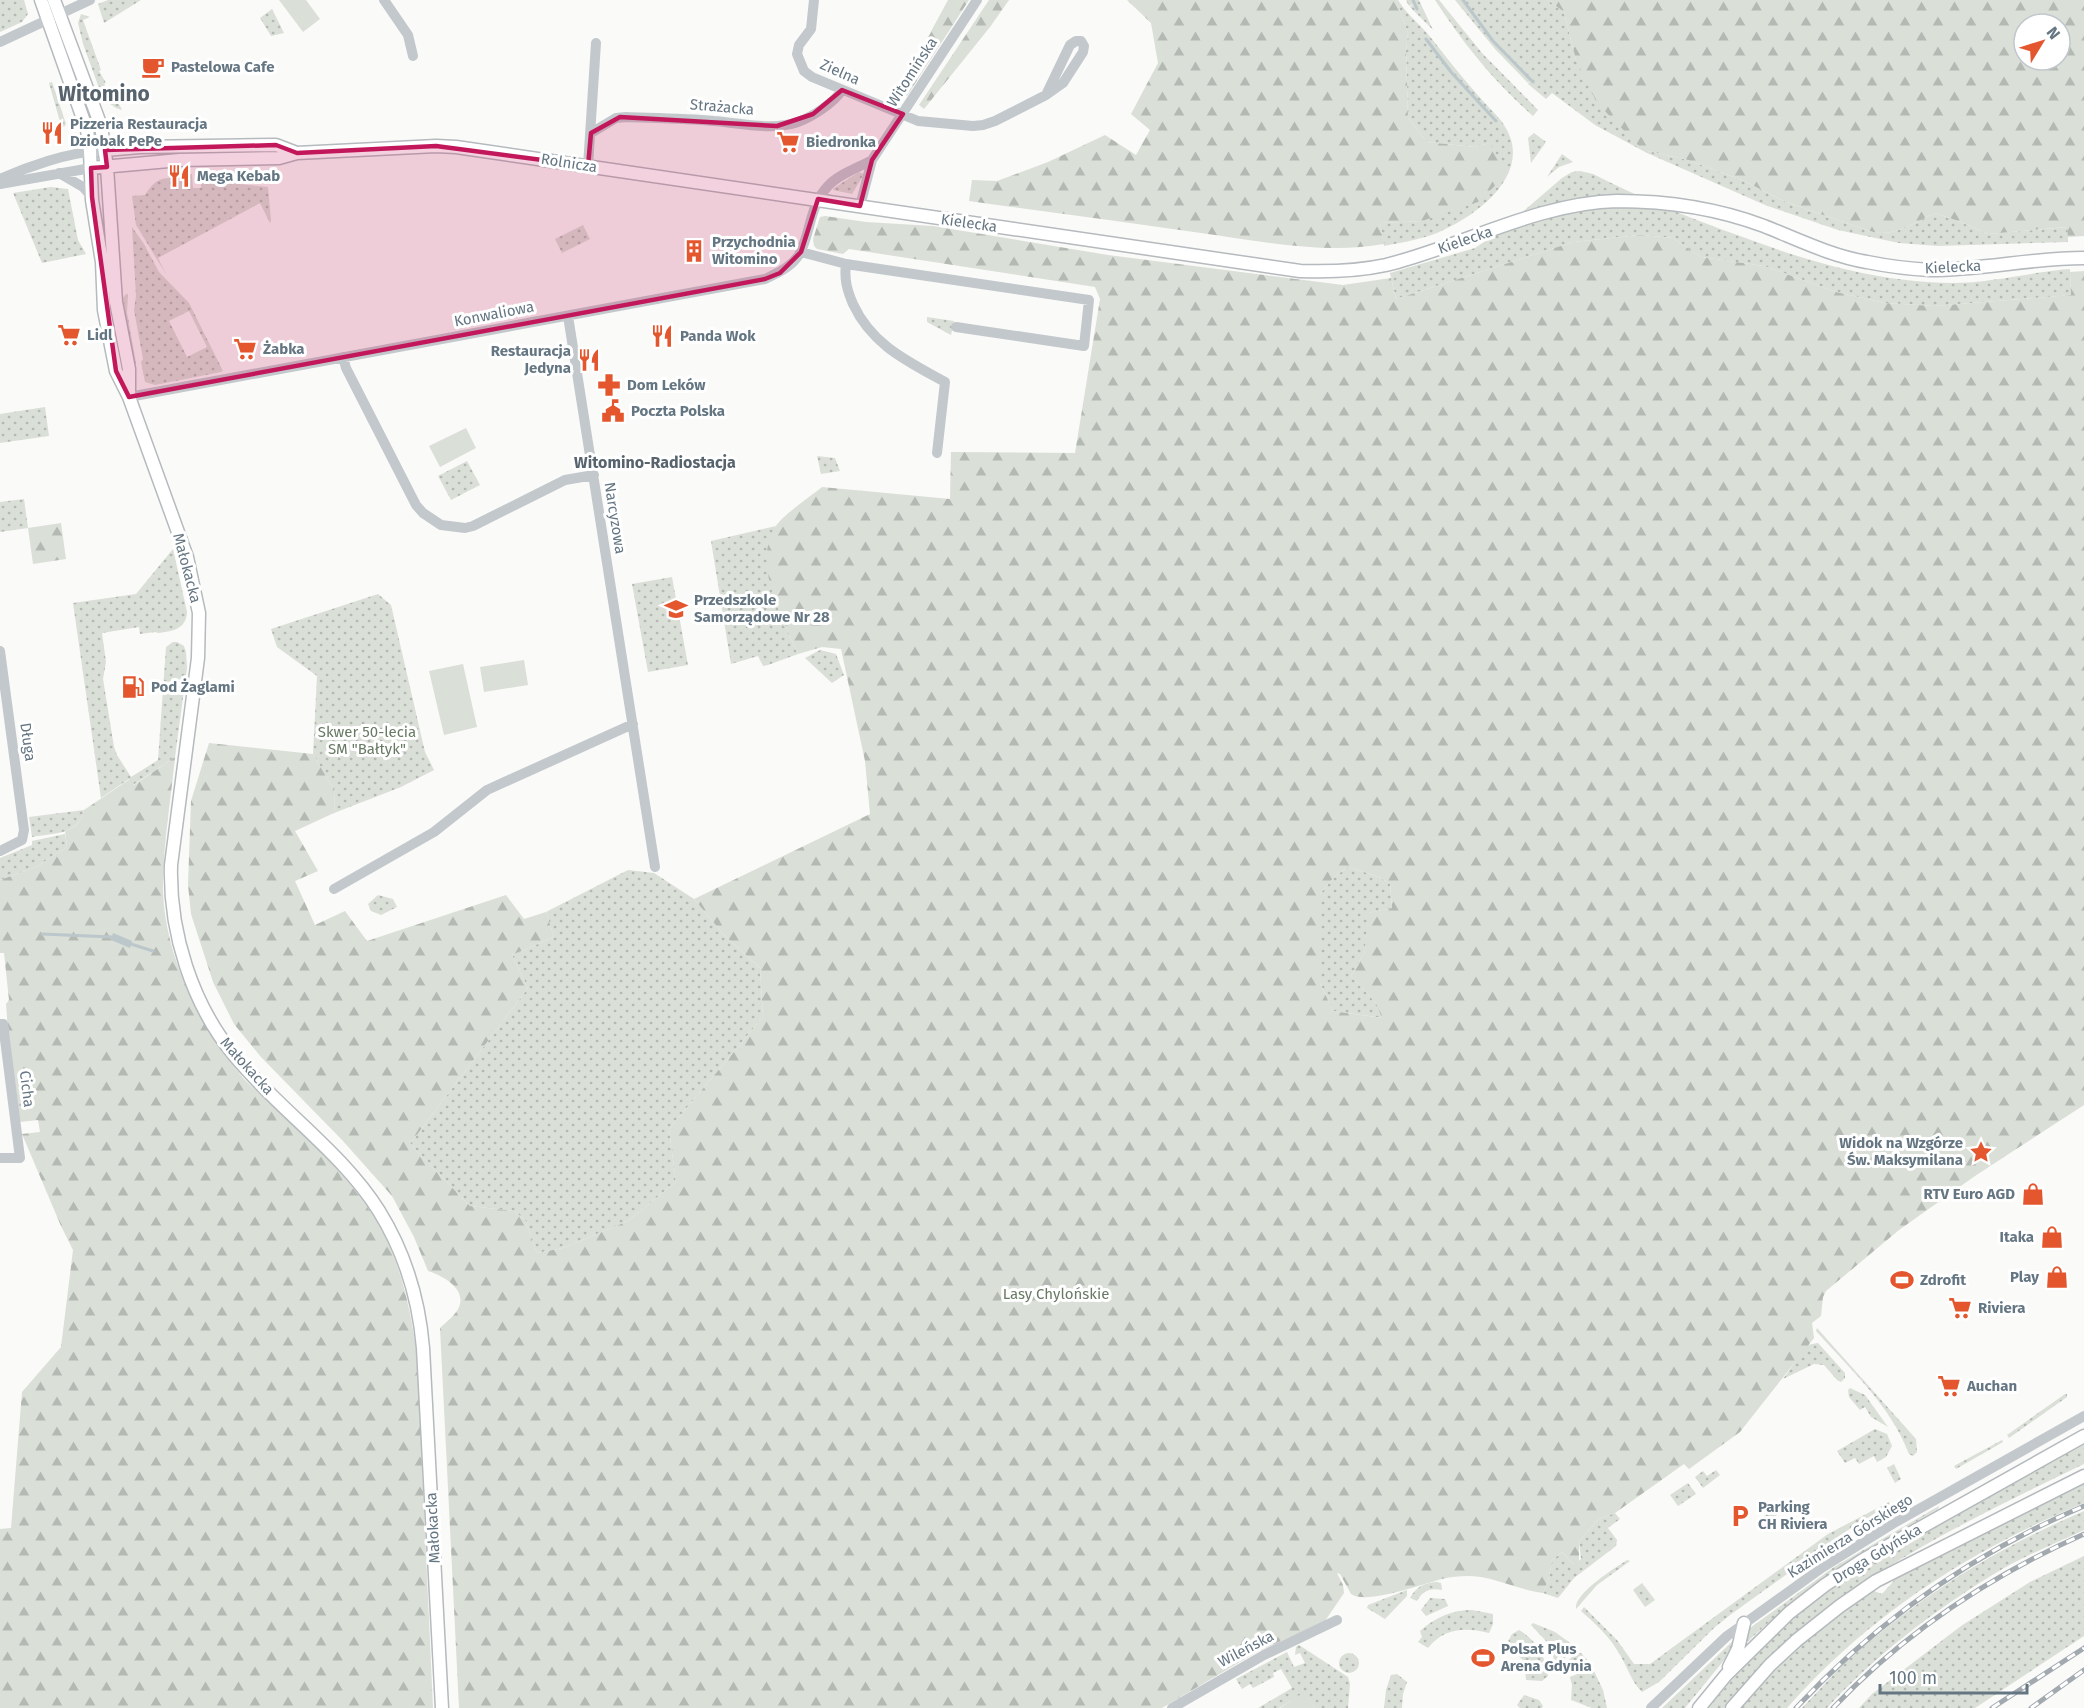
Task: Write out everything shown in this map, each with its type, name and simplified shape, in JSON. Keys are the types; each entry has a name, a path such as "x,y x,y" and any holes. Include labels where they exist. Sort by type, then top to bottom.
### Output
{"main road":[{"name":"Małokacka","path":"41,0 80,108 90,151 92,196 102,262 104,310 116,371 129,398 186,557 199,613 198,658 171,866 171,898 177,936 203,1007 221,1037 250,1072 359,1184 379,1210 410,1279 421,1321 442,1708"},
{"name":"Małokacka","path":"54,0 101,126 107,167 116,302 129,369 129,398"},
{"name":"Rolnicza","path":"105,150 140,147 276,145 297,153"},
{"name":"Rolnicza","path":"91,168 180,160 279,158 297,153 436,146 480,150 839,203"},
{"name":"Kielecka","path":"839,203 1226,262 1300,271 1351,270 1382,266 1537,215 1575,206 1615,201 1685,204 1718,210 1839,255 1889,266 1941,269 2084,258"},
{"name":"Droga Gdyńska","path":"1699,1708 1726,1675 1789,1613 1825,1585 1863,1560 2084,1436"},
{"name":"Droga Gdyńska","path":"1732,1708 1770,1665 1797,1640 1876,1581 2084,1476"},
{"path":"1726,1675 1738,1649 1744,1623"}],"street":[{"path":"0,42 90,0"},
{"path":"384,0 408,35 412,56"},
{"name":"Zielna","path":"814,0 811,29 799,45 797,54 799,63 812,77 842,90 918,121 983,125 1046,95 1063,83 1083,52 1084,46 1081,41 1076,40 1070,45 1046,95"},
{"name":"Witomińska","path":"860,206 872,160 977,0"},
{"path":"588,166 596,43"},
{"name":"Strażacka","path":"591,133 616,118 626,117 777,126 797,123 821,109 842,90"},
{"path":"0,179 19,171 90,151 105,150"},
{"name":"Witomińska","path":"819,199 828,186 872,160"},
{"path":"0,184 91,168"},
{"path":"59,173 83,187 92,196"},
{"path":"819,199 809,222 801,252 846,264 1089,300 1084,346 956,327"},
{"name":"Konwaliowa","path":"129,398 765,279 780,273 801,252"},
{"path":"846,264 845,283 855,308 867,328 884,346 945,382 937,453"},
{"name":"Narcyzowa","path":"568,316 656,867"},
{"path":"343,357 346,369 416,505 423,513 441,525 473,526 565,480 594,475"},
{"name":"Długa","path":"0,651 24,830 23,837 18,843 0,851"},
{"path":"334,889 434,832 487,790 633,724"},
{"name":"Cicha","path":"0,1158 20,1158 2,1024"},
{"name":"Kazimierza Górskiego","path":"1651,1708 1727,1636 1854,1547 2084,1416"},
{"name":"Wileńska","path":"1172,1708 1264,1655 1337,1620"}],"highlighted area":[{"path":"842,90 903,114 872,160 860,206 818,199 801,252 780,273 765,279 129,397 116,371 92,197 91,168 107,167 105,150 276,145 297,153 436,146 588,166 591,133 620,117 777,126 813,114"}],"green space":[{"path":"0,0 24,0 28,14 22,22 0,32"},
{"path":"108,0 141,0 104,23 98,4"},
{"path":"279,0 306,0 320,19 303,32"},
{"path":"948,0 969,0 907,96 900,89"},
{"path":"989,0 1009,0 924,109 919,105"},
{"path":"1127,0 1396,0 1408,33 1406,51 1408,118 1427,142 1475,147 1490,143 1505,171 1502,179 1478,202 1422,221 1380,223 1384,244 1338,248 1269,243 969,201 972,180 997,181 1048,162 1105,135 1136,155 1150,130 1131,114 1158,63 1151,23"},
{"path":"1396,0 1428,34 1497,116 1494,119 1498,117 1510,136 1513,154 1509,171 1500,187 1472,214 1437,233 1384,246 1380,223 1422,221 1490,143 1475,147 1427,142 1408,118 1406,51 1408,33"},
{"path":"1406,0 1419,0 1433,30 1410,7 1414,4 1409,6"},
{"path":"1435,0 1439,0 1482,53 1538,110 1533,116 1505,90 1480,61"},
{"path":"1455,0 1548,0 1564,12 1576,60 1648,151 1688,160 1742,180 1788,203 1873,232 1897,231 1935,213 1988,234 2068,227 2068,242 1938,246 1899,243 1838,230 1765,205 1647,153 1595,125 1552,93 1546,99 1528,84 1531,80 1528,83 1495,49"},
{"path":"1548,0 2084,0 2084,236 2068,237 2067,227 1988,234 1935,213 1897,231 1881,233 1788,203 1742,180 1688,160 1640,147 1597,103 1576,60 1564,12"},
{"path":"272,9 284,33 271,36 260,18"},
{"path":"81,14 90,17 83,20 101,70 99,71 106,83 104,84 122,110 103,99 83,44 78,23"},
{"path":"52,82 66,124 64,127 61,125 49,83"},
{"path":"1534,133 1546,142 1531,163 1528,138"},
{"path":"1562,154 1573,162 1559,167 1547,177"},
{"path":"859,172 864,174 852,194 833,190 834,188"},
{"path":"1572,172 1593,174 1683,215 1792,254 1844,269 1897,279 1952,283 2070,269 2071,295 1934,306 1885,303 1836,292 1764,266 1701,257 1673,238 1640,235 1573,242 1396,299 1390,273 1475,248 1503,229 1562,178"},
{"path":"184,174 192,174 193,188 201,188 201,180 268,187 271,221 270,223 260,203 158,258 166,274 136,225 132,196 145,195 153,184 161,179 184,178"},
{"path":"51,187 68,189 78,240 86,254 42,263 13,193"},
{"name":"Lasy Chylońskie","path":"820,217 933,226 1108,255 1343,285 1391,278 1396,299 1573,242 1640,235 1673,238 1701,257 1764,266 1836,292 1885,303 1934,306 2071,295 2070,272 2084,271 2084,1105 1975,1176 1899,1230 1826,1291 1821,1316 1812,1323 1814,1338 1740,1432 1689,1469 1684,1464 1615,1513 1599,1519 1579,1541 1579,1562 1574,1565 1562,1552 1552,1560 1543,1593 1483,1577 1457,1576 1382,1595 1359,1597 1351,1594 1340,1574 1337,1573 1344,1593 1325,1621 1257,1652 1162,1708 459,1708 440,1328 458,1310 459,1294 446,1279 428,1271 414,1237 392,1196 343,1141 261,1057 234,1024 213,982 191,914 188,885 191,801 209,743 313,754 335,792 334,813 295,831 318,871 295,881 315,925 345,911 367,941 506,895 524,919 546,912 554,937 512,955 528,988 410,1144 470,1206 514,1211 525,1220 537,1253 563,1248 628,1221 676,1182 669,1129 763,1017 760,968 724,935 694,899 870,814 865,761 841,649 822,647 798,654 772,591 767,557 769,541 776,526 822,487 950,499 951,452 1075,453 1100,299 1095,287 849,249 843,254 817,249 813,239","holes":["1348,867 1390,883 1392,908 1368,913 1365,951 1351,976 1376,1003 1382,1018 1333,1011 1320,983 1320,894 1334,877"]},
{"path":"583,225 590,239 562,253 555,239"},
{"path":"132,227 159,272 189,303 223,371 155,385 145,382 134,310 136,296","holes":["189,311 207,347 187,357 169,321"]},
{"path":"128,294 127,312 136,363 133,364 123,298"},
{"path":"927,317 954,321 951,335 927,322"},
{"path":"45,407 49,436 0,443 0,414"},
{"path":"466,428 476,448 440,467 429,446"},
{"path":"817,456 835,458 840,471 821,474"},
{"path":"467,461 480,485 451,500 438,476"},
{"path":"24,499 28,528 0,532 0,502"},
{"path":"61,523 66,559 33,564 28,528"},
{"path":"776,526 770,543 769,575 778,607 798,654 763,666 758,656 731,664 711,541"},
{"path":"173,549 187,612 184,623 177,628 158,633 140,634 139,627 102,633 106,662 103,679 114,747 131,777 158,760 166,647 173,642 184,646 187,668 175,757 133,785 129,779 101,798 73,603 136,594"},
{"path":"672,577 688,665 648,672 632,584"},
{"name":"Skwer 50-lecia SM \"Bałtyk\"","path":"378,594 391,605 425,752 434,770 401,787 334,813 335,792 313,754 317,676 277,647 271,629"},
{"path":"820,650 836,654 844,675 832,683 805,658"},
{"path":"524,660 528,685 484,692 480,667"},
{"path":"463,664 477,727 444,735 429,671"},
{"path":"175,757 165,850 164,907 176,961 186,987 213,1037 245,1080 311,1143 358,1194 381,1228 402,1280 417,1355 433,1708 0,1708 0,1529 11,1528 22,1392 61,1347 73,1250 22,1134 40,1132 38,1120 20,1122 7,1018 6,1004 9,1000 4,953 0,953 0,880 36,867 67,847 65,831 78,824 84,810 130,779 134,785"},
{"path":"84,810 77,824 71,828 32,837 29,817"},
{"path":"65,834 67,847 36,867 0,880 0,858 32,845 32,841"},
{"path":"1348,867 1390,883 1392,908 1369,913 1365,951 1351,976 1376,1003 1383,1018 1333,1011 1320,983 1320,894 1334,877"},
{"path":"628,870 654,873 694,899 724,935 760,968 763,1017 669,1129 676,1182 628,1221 563,1248 537,1253 525,1220 514,1211 470,1206 410,1144 528,988 512,955 554,937 546,912"},
{"path":"378,895 393,899 397,907 381,915 371,911 368,904"},
{"path":"1817,1328 1916,1439 1917,1452 1913,1456 1909,1454 1901,1436 1881,1404 1816,1331"},
{"path":"1818,1343 1845,1373 1845,1378 1841,1382 1824,1365 1814,1364 1783,1379 1807,1345"},
{"path":"1850,1388 1865,1395 1888,1427 1871,1417 1865,1407 1860,1410 1849,1397"},
{"path":"2065,1394 2067,1397 2009,1438 2007,1435"},
{"path":"1875,1429 1887,1434 1892,1446 1886,1457 1877,1462 1874,1456 1859,1464 1855,1458 1845,1463 1837,1451"},
{"path":"2002,1440 2003,1442 1956,1469 1954,1466"},
{"path":"2084,1443 2084,1464 1937,1538 1866,1581 1800,1629 1760,1667 1724,1708 1708,1708 1753,1655 1797,1614 1833,1587 1920,1534"},
{"path":"1894,1464 1901,1479 1895,1483 1887,1468"},
{"path":"1716,1470 1720,1475 1703,1488 1695,1477 1703,1471 1707,1476"},
{"path":"1688,1483 1696,1494 1678,1506 1670,1495"},
{"path":"2084,1483 2084,1503 2001,1542 1924,1588 1852,1643 1787,1708 1741,1708 1770,1675 1803,1644 1874,1591 1882,1594 1899,1575"},
{"path":"1889,1502 1891,1507 1848,1530 1730,1615 1659,1682 1642,1692 1612,1642 1581,1611 1584,1607 1617,1640 1634,1664 1650,1664 1828,1534"},
{"path":"1939,1506 1938,1509 1862,1554 1814,1586 1746,1643 1750,1628 1834,1567"},
{"path":"1776,1508 1780,1513 1763,1525 1759,1520"},
{"path":"2084,1511 2084,1530 2005,1568 1949,1603 1865,1670 1827,1708 1802,1708 1855,1654 1915,1606 1996,1554"},
{"path":"1615,1513 1620,1519 1608,1528 1617,1540 1616,1546 1574,1578 1558,1598 1543,1593 1552,1560 1562,1552 1574,1565 1581,1559 1579,1541 1599,1519"},
{"path":"2084,1556 2084,1636 1975,1708 1859,1708 1872,1694 1961,1626 2030,1582"},
{"path":"1627,1560 1630,1561 1597,1585 1576,1609 1581,1596 1588,1589"},
{"path":"1441,1583 1442,1590 1428,1591 1422,1594 1417,1601 1410,1598 1421,1586"},
{"path":"1642,1583 1655,1600 1645,1607 1633,1590"},
{"path":"1407,1590 1407,1596 1385,1619 1367,1608 1368,1605"},
{"path":"1430,1598 1445,1599 1448,1606 1426,1616 1421,1610"},
{"path":"1472,1610 1493,1614 1493,1624 1489,1633 1472,1630 1456,1631 1441,1636 1428,1648 1418,1642 1422,1637 1420,1631 1432,1622 1444,1615"},
{"path":"1533,1623 1555,1632 1573,1645 1572,1651 1560,1663 1554,1659 1546,1641 1531,1625"},
{"path":"1519,1630 1535,1644 1545,1662 1548,1676 1542,1681 1526,1680 1524,1661 1506,1645 1512,1634"},
{"path":"1737,1637 1725,1659 1685,1708 1662,1708"},
{"path":"1299,1645 1348,1677 1350,1684 1348,1708 1315,1708 1304,1693 1279,1708 1258,1708 1292,1688 1281,1669 1273,1673 1274,1677 1253,1688 1250,1684 1242,1689 1236,1679 1287,1652 1294,1667 1305,1663 1300,1653 1295,1655 1296,1647"},
{"path":"1349,1653 1356,1656 1359,1663 1356,1670 1349,1673 1342,1670 1339,1663 1342,1656"},
{"path":"1581,1653 1588,1661 1586,1666 1568,1673 1563,1666 1575,1654"},
{"path":"1587,1670 1594,1671 1603,1690 1607,1708 1592,1708 1571,1700 1570,1677"},
{"path":"1397,1674 1407,1682 1402,1708 1384,1708 1391,1675"},
{"path":"1304,1692 1315,1708 1280,1708"},
{"path":"1524,1695 1539,1700 1542,1708 1520,1708 1517,1705"}],"shaded area":[{"path":"113,933 132,941 130,948 111,940"}],"waterway":[{"path":"1413,0 1417,9"},
{"path":"1463,0 1493,41 1533,82"},
{"path":"1426,39 1451,72 1496,121"},
{"path":"42,934 112,937"},
{"path":"131,944 153,951"}],"railway":[{"path":"1796,1708 1860,1646 1929,1592 2004,1545 2084,1506"},
{"path":"1833,1708 1889,1655 1950,1609 2015,1568 2084,1534"},
{"path":"1992,1708 2084,1648"},
{"path":"2031,1708 2084,1670"}],"place":[{"name":"Pastelowa Cafe","path":"153,67"},
{"name":"Pizzeria Restauracja Dziobak PePe","path":"52,133"},
{"name":"Biedronka","path":"788,142"},
{"name":"Mega Kebab","path":"179,176"},
{"name":"Przychodnia Witomino","path":"694,251"},
{"name":"Lidl","path":"69,335"},
{"name":"Panda Wok","path":"662,336"},
{"name":"Żabka","path":"245,349"},
{"name":"Restauracja Jedyna","path":"589,360"},
{"name":"Dom Leków","path":"609,385"},
{"name":"Poczta Polska","path":"613,411"},
{"name":"Przedszkole Samorządowe Nr 28","path":"676,609"},
{"name":"Pod Żaglami","path":"133,687"},
{"name":"Widok na Wzgórze Św. Maksymilana","path":"1981,1152"},
{"name":"RTV Euro AGD","path":"2033,1194"},
{"name":"Itaka","path":"2052,1237"},
{"name":"Play","path":"2057,1277"},
{"name":"Zdrofit","path":"1902,1280"},
{"name":"Riviera","path":"1960,1308"},
{"name":"Auchan","path":"1949,1386"},
{"name":"Parking CH Riviera","path":"1740,1516"},
{"name":"Polsat Plus Arena Gdynia","path":"1483,1658"}],"district":[{"name":"Witomino","path":"104,94"},
{"name":"Witomino-Radiostacja","path":"655,462"}]}
